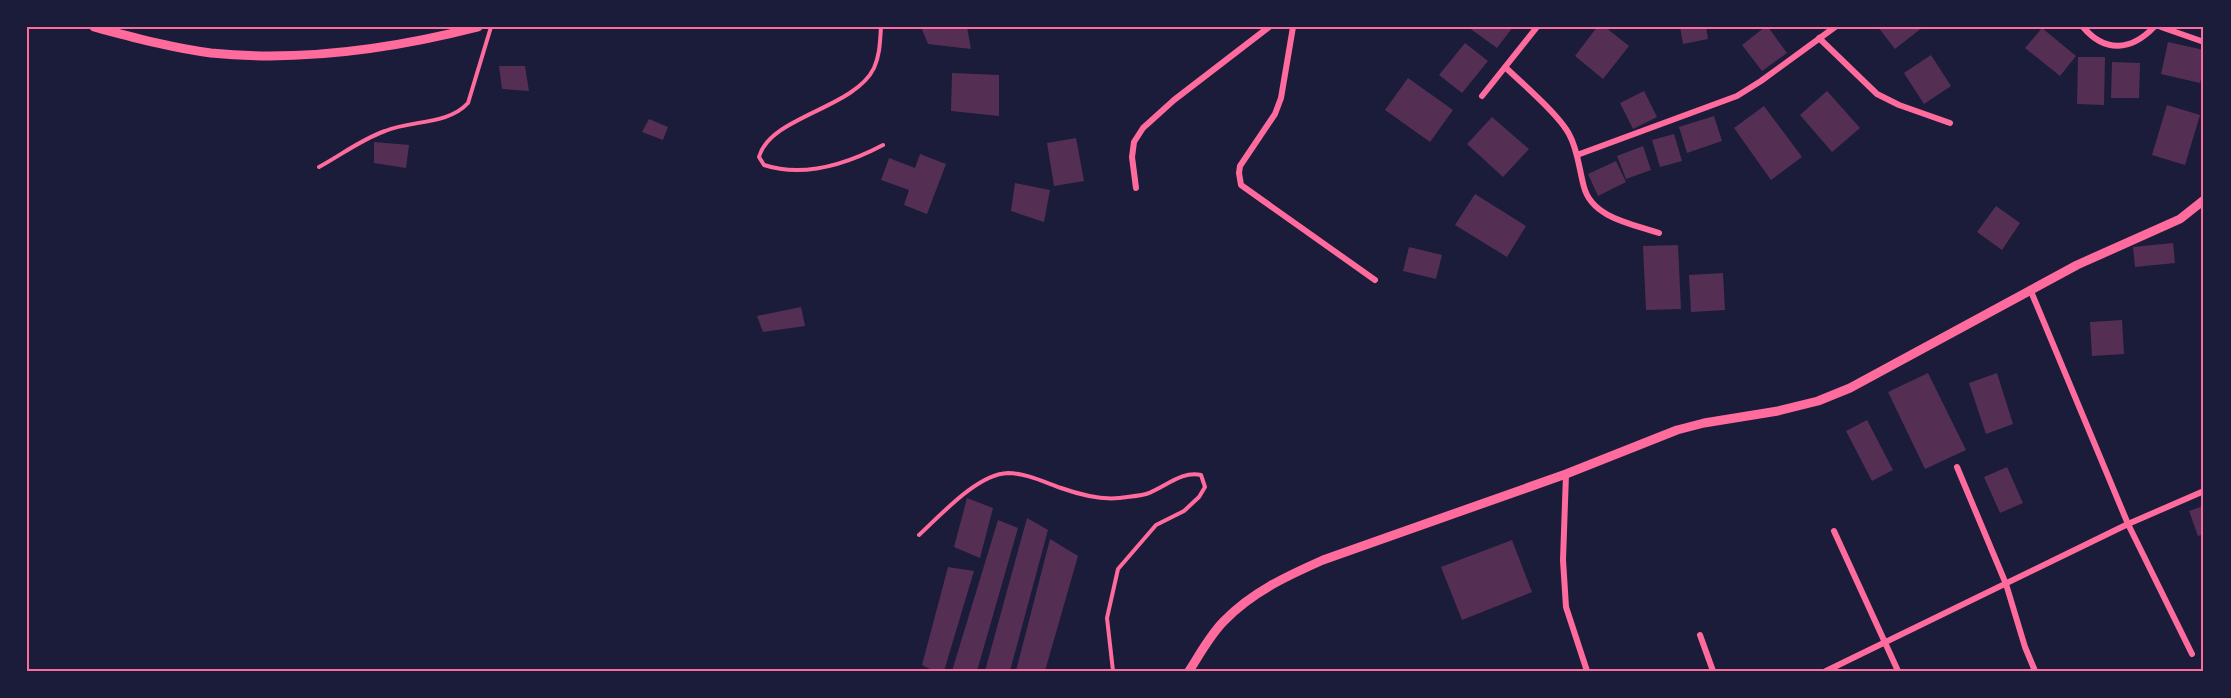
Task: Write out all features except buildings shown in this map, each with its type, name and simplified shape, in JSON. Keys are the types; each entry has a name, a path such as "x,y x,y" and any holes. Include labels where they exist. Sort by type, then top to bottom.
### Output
{"street":[{"path":"94,27 208,52 279,55 323,53 433,39 478,27"},
{"path":"1136,188 1132,157 1134,142 1143,128 1174,100 1269,27"},
{"path":"1293,27 1281,98 1275,114 1240,166 1241,185 1375,280"},
{"path":"1482,96 1537,27"},
{"path":"1577,156 1737,96 1835,27"},
{"path":"2083,27 2098,41 2116,47 2137,40 2154,27"},
{"path":"2161,27 2204,42"},
{"path":"1819,38 1877,94 1899,105 1950,123"},
{"path":"1505,67 1569,133 1577,156 1584,190 1592,202 1608,216 1659,233"},
{"path":"1189,671 1223,622 1255,594 1287,576 1323,560 1566,474 1677,430 1818,401 1860,382 2077,265 2180,219 2203,203"},
{"path":"2030,290 2128,524 2192,654"},
{"path":"1957,467 2006,584 2025,647 2035,671"},
{"path":"1566,474 1563,560 1566,607 1587,671"},
{"path":"1826,671 2128,524 2204,491"},
{"path":"1834,531 1898,671"},
{"path":"1700,635 1713,671"}],"lane":[{"path":"319,167 385,130 447,117 461,111 468,103 491,27"},
{"path":"881,27 879,53 873,69 862,83 770,139 759,157 764,165 777,170 798,170 836,165 856,159 882,145"},
{"path":"919,535 960,498 983,481 1008,473 1079,494 1114,498 1145,494 1184,476 1195,473 1201,475 1205,487 1199,497 1184,511 1156,525 1118,569 1107,618 1113,671"}]}
